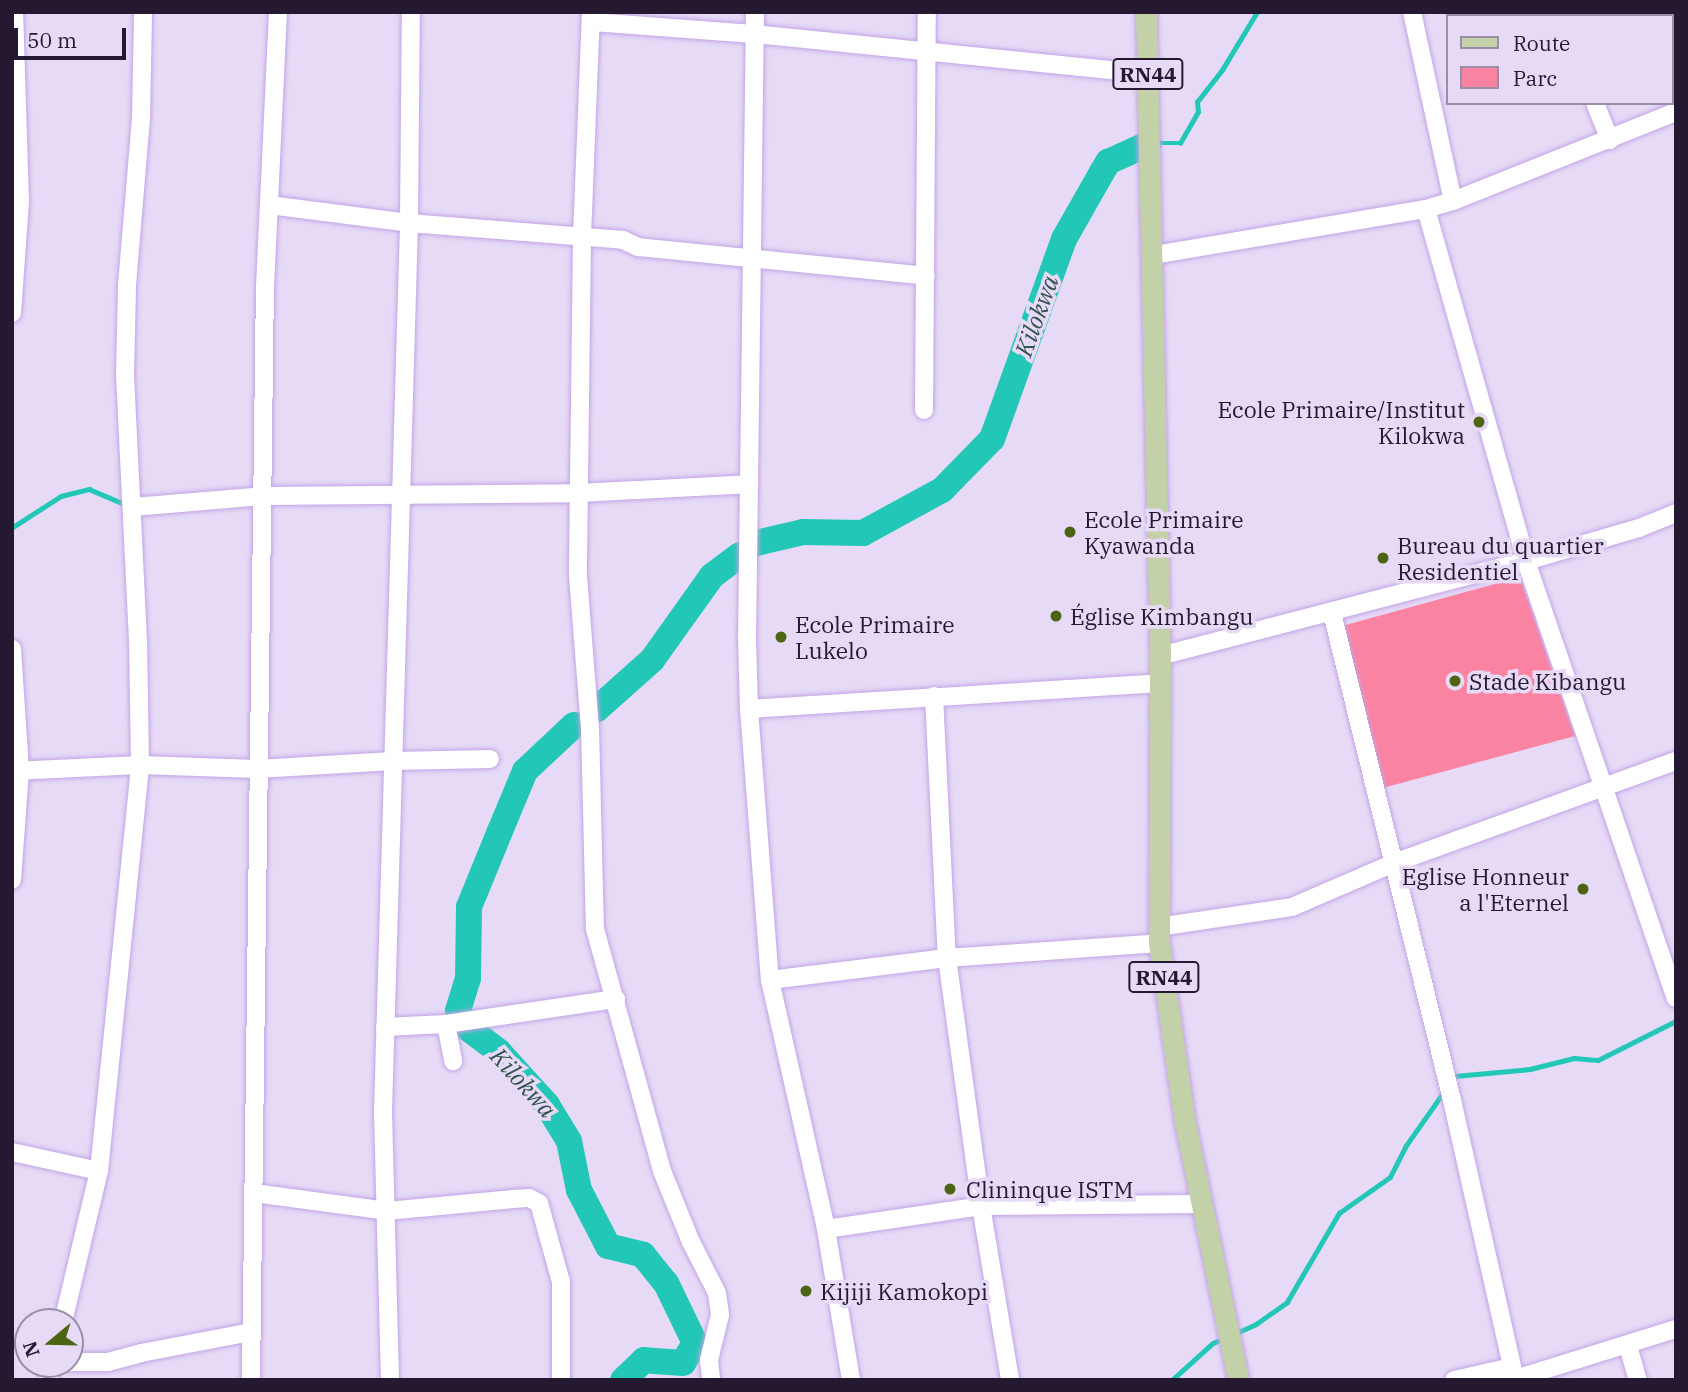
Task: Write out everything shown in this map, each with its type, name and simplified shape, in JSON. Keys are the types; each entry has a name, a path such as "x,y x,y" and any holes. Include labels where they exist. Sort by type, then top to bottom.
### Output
{"main road":[{"name":"RN44","path":"1146,12 1160,656 1159,935 1185,1123 1237,1372"}],"street":[{"path":"12,313 20,201 15,12"},
{"path":"66,1308 99,1171 139,765 126,349 127,285 141,118 143,12"},
{"path":"251,1380 262,496 269,205 278,12"},
{"path":"390,1380 383,1111 409,223 411,12"},
{"path":"755,12 748,484 749,709 771,980 826,1229 851,1380"},
{"path":"924,410 928,12"},
{"path":"1412,12 1453,201"},
{"path":"711,1380 709,1360 720,1315 717,1293 691,1242 662,1171 595,929 591,753 578,576 582,237 591,17 1148,74"},
{"path":"1596,105 1610,140"},
{"path":"1153,255 1426,209 1453,201 1676,112"},
{"path":"269,205 409,223 623,240 638,247 926,276"},
{"path":"1426,209 1526,561 1676,998"},
{"path":"133,507 262,496 579,493 748,484"},
{"path":"1160,656 1526,561 1639,528 1676,513"},
{"path":"1332,613 1447,1077 1514,1375"},
{"path":"12,649 16,771 12,880"},
{"path":"749,709 1159,683"},
{"path":"933,696 947,958 981,1206 1010,1380"},
{"path":"16,771 139,765 257,769 393,761 490,759"},
{"path":"771,980 1159,935 1292,907 1394,863 1676,761"},
{"path":"385,1027 450,1023 616,999"},
{"path":"450,1023 453,1061"},
{"path":"12,1152 99,1171"},
{"path":"254,1193 387,1211 529,1198 539,1203 561,1282 561,1380"},
{"path":"826,1229 981,1206 1201,1204"},
{"path":"1454,1380 1514,1375 1628,1346 1676,1329"},
{"path":"84,1362 108,1362 251,1332"},
{"path":"1628,1346 1638,1380"}],"green space":[{"name":"Stade Kibangu","path":"1520,577 1575,736 1379,789 1342,626"}],"waterway":[{"name":"Kilokwa","path":"1154,143 1180,143 1198,112 1197,102 1222,70 1257,12"},
{"name":"Kilokwa","path":"756,543 803,532 863,533 942,490 992,439 1064,239 1102,172 1108,162 1148,144"},
{"path":"13,527 61,496 89,489 125,504"},
{"name":"Kilokwa","path":"597,709 652,660 712,576 740,555"},
{"name":"Kilokwa","path":"574,725 525,771 469,907 468,978 458,1011 469,1029 499,1052 547,1105 569,1141 579,1190 608,1246 643,1255 666,1283 695,1343 683,1363 644,1360 623,1380"},
{"path":"1452,1080 1455,1076 1530,1069 1574,1058 1598,1060 1676,1021"},
{"path":"1234,1334 1256,1324 1287,1302 1339,1213 1390,1177 1405,1147 1445,1090"},
{"path":"1172,1380 1213,1343 1222,1339"}],"place":[{"name":"Ecole Primaire/Institut Kilokwa","path":"1479,422"},
{"name":"Ecole Primaire Kyawanda","path":"1070,532"},
{"name":"Bureau du quartier Residentiel","path":"1383,558"},
{"name":"Église Kimbangu","path":"1056,616"},
{"name":"Ecole Primaire Lukelo","path":"781,637"},
{"name":"Stade Kibangu","path":"1455,681"},
{"name":"Eglise Honneur a l'Eternel","path":"1583,889"},
{"name":"Clininque ISTM","path":"950,1189"},
{"name":"Kijiji Kamokopi","path":"806,1291"}]}
